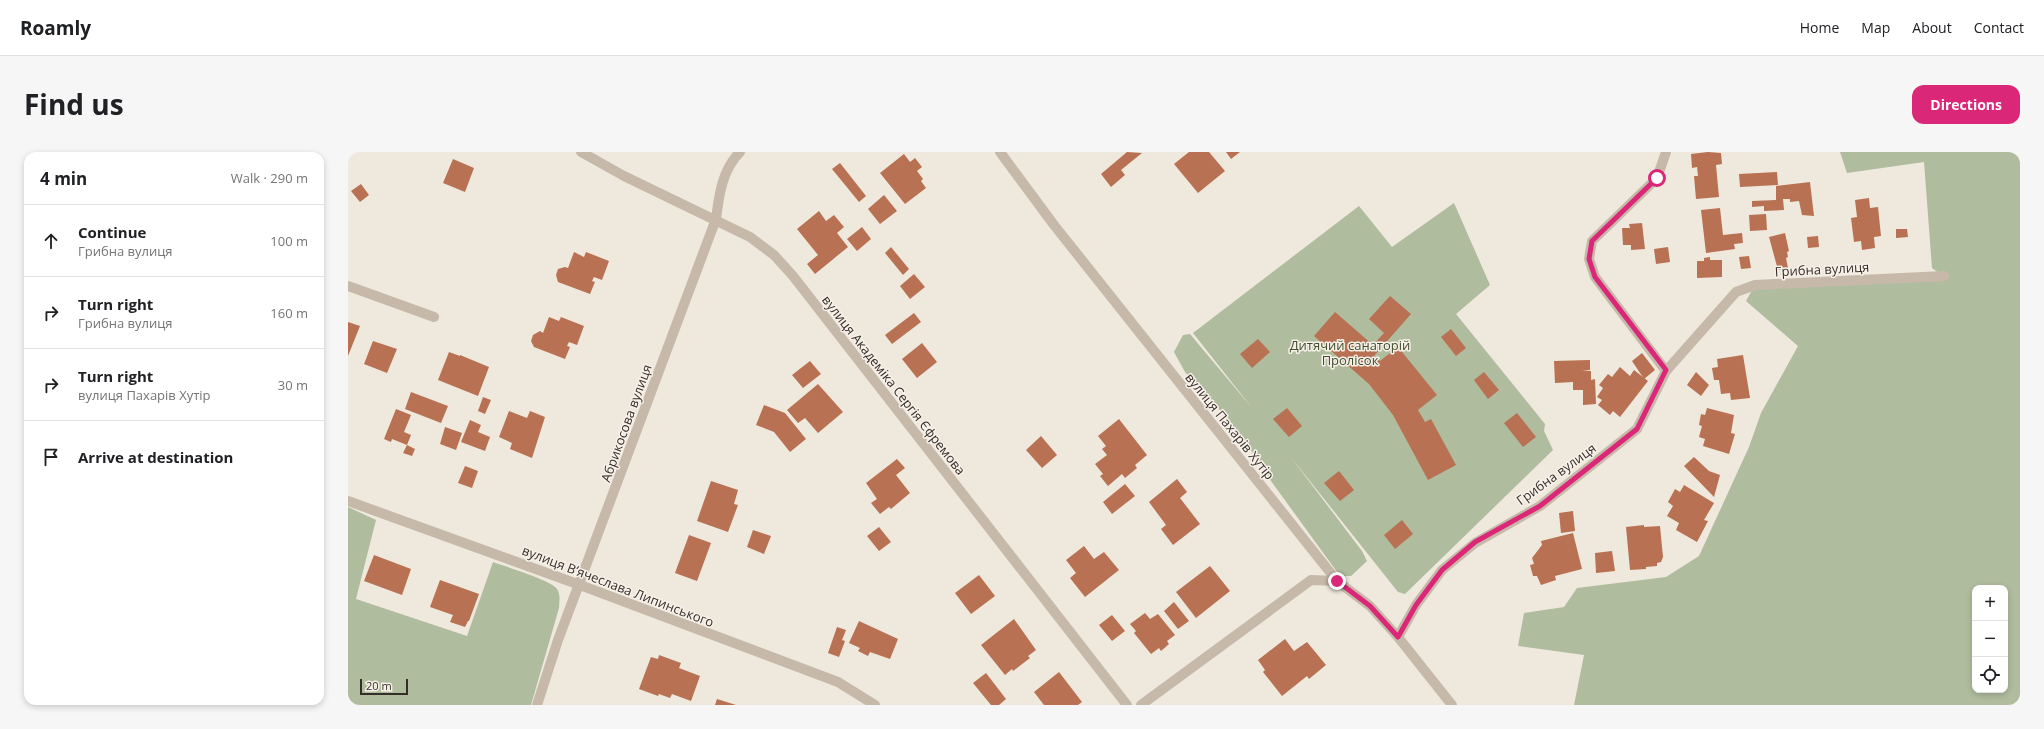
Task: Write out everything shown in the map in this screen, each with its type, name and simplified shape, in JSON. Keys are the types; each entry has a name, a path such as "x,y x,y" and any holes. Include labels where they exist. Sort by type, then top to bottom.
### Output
{"street":[{"name":"вулиця Академіка Сергія Єфремова","path":"581,152 624,176 750,236 774,255 793,276 1127,705"},
{"name":"Абрикосова вулиця","path":"537,705 558,640 580,585 716,219 720,187 728,169 740,152"},
{"name":"вулиця Пахарів Хутір","path":"1000,152 1054,226 1337,581 1370,606 1398,637 1452,705"},
{"path":"1666,152 1657,178 1592,241 1589,259 1595,277 1666,370"},
{"name":"Грибна вулиця","path":"1398,637 1416,605 1442,570 1475,542 1540,506 1637,429 1666,370 1736,292 1755,285 1944,276"},
{"path":"348,286 434,317"},
{"name":"вулиця Вʼячеслава Липинського","path":"348,501 580,585 838,682 875,705"},
{"path":"1141,705 1311,580 1337,581"}],"green space":[{"path":"1840,152 2020,152 2020,705 1574,705 1584,655 1518,646 1524,613 1564,607 1577,588 1666,577 1699,556 1749,447 1761,413 1798,346 1746,301 1755,285 1943,276 1932,268 1924,162 1847,173"},
{"name":"Дитячий санаторій Пролісок","path":"1454,203 1490,285 1456,314 1545,424 1544,431 1553,450 1405,594 1398,592 1290,456 1362,551 1367,561 1351,576 1340,576 1271,481 1253,453 1215,404 1185,372 1174,352 1183,335 1190,334 1252,408 1193,333 1359,206 1392,247"},
{"path":"348,507 376,520 356,599 467,636 493,562 538,578 553,585 557,589 559,596 559,608 531,705 348,705"}],"building":[{"path":"1127,152 1142,153 1121,170 1125,175 1111,187 1101,174"},
{"path":"1189,152 1209,152 1225,171 1198,193 1174,164"},
{"path":"1226,152 1240,152 1231,159"},
{"path":"1708,152 1721,153 1722,164 1716,165 1719,197 1696,199 1694,176 1698,176 1697,167 1692,168 1691,154"},
{"path":"904,154 910,162 915,158 922,167 917,171 923,179 921,181 926,188 905,204 880,173"},
{"path":"453,159 474,168 465,192 443,183"},
{"path":"840,163 866,196 859,202 832,169"},
{"path":"1777,172 1778,185 1740,187 1739,174"},
{"path":"1810,182 1814,216 1802,215 1799,201 1790,202 1790,199 1783,199 1784,210 1764,211 1764,206 1752,207 1752,201 1776,200 1776,186"},
{"path":"361,184 369,195 360,202 351,191"},
{"path":"884,195 897,211 880,224 868,209"},
{"path":"1869,198 1870,208 1878,207 1881,236 1874,237 1875,248 1862,250 1861,241 1854,242 1851,218 1857,217 1855,200"},
{"path":"1720,208 1723,235 1742,233 1743,243 1734,244 1735,249 1706,253 1701,210"},
{"path":"819,211 826,221 834,215 844,227 837,233 848,247 815,274 807,264 818,255 797,229"},
{"path":"1766,214 1767,230 1750,231 1749,215"},
{"path":"1642,223 1645,249 1631,250 1631,245 1623,245 1622,228 1630,228 1629,224"},
{"path":"862,227 871,239 857,251 847,239"},
{"path":"1896,229 1907,229 1908,237 1896,238"},
{"path":"1785,233 1789,251 1787,252 1788,257 1786,258 1788,268 1778,270 1769,237"},
{"path":"1818,236 1819,247 1808,248 1807,237"},
{"path":"891,247 909,269 903,275 885,253"},
{"path":"1668,247 1670,262 1656,264 1654,249"},
{"path":"574,252 584,257 586,252 609,261 602,280 594,277 592,281 595,282 590,294 558,282 556,275 558,269 565,267 568,268"},
{"path":"1749,256 1751,268 1741,269 1739,257"},
{"path":"1710,257 1710,260 1722,260 1722,277 1697,278 1697,261 1704,261 1704,258"},
{"path":"914,274 925,287 910,299 900,286"},
{"path":"1390,296 1411,314 1374,356 1380,361 1398,347 1437,395 1418,410 1425,422 1431,419 1456,465 1428,480 1393,415 1369,384 1314,336 1335,312 1373,345 1384,333 1369,319"},
{"path":"914,313 921,322 892,344 885,335"},
{"path":"549,317 559,321 561,317 584,326 577,345 569,342 567,346 570,347 565,359 534,347 531,341 533,335 540,331 543,333"},
{"path":"348,322 360,326 348,356"},
{"path":"1451,329 1466,348 1456,356 1441,337"},
{"path":"1258,339 1270,352 1252,368 1240,354"},
{"path":"373,341 397,349 387,373 364,364"},
{"path":"922,343 937,362 917,378 902,359"},
{"path":"449,352 489,367 478,396 438,380"},
{"path":"1642,353 1655,370 1644,379 1632,361"},
{"path":"1743,355 1750,398 1731,400 1730,393 1721,394 1719,380 1714,380 1712,368 1718,367 1717,359"},
{"path":"1590,360 1590,370 1582,371 1591,371 1591,380 1595,379 1596,404 1583,405 1583,390 1573,390 1573,382 1555,383 1554,361"},
{"path":"810,361 821,374 803,388 792,375"},
{"path":"1620,367 1630,376 1634,370 1648,381 1620,417 1613,411 1610,415 1598,405 1602,400 1597,397 1603,388 1599,385 1608,374 1612,377"},
{"path":"1484,372 1499,390 1488,399 1474,380"},
{"path":"1696,372 1709,385 1701,396 1687,385"},
{"path":"818,384 843,412 818,433 805,418 798,423 787,410"},
{"path":"411,392 448,406 441,423 405,409"},
{"path":"483,397 491,400 485,414 478,411"},
{"path":"764,405 785,413 806,439 790,452 774,432 756,425"},
{"path":"1287,408 1302,426 1289,437 1273,419"},
{"path":"1707,408 1734,415 1731,433 1735,434 1729,454 1703,446 1705,439 1699,437 1702,426 1699,425 1701,414 1705,415"},
{"path":"396,409 411,415 404,432 411,435 407,445 392,439 391,442 384,439"},
{"path":"509,411 527,418 530,411 545,417 532,458 510,449 512,443 499,437"},
{"path":"1517,413 1536,437 1523,447 1504,423"},
{"path":"1119,419 1147,455 1135,465 1137,468 1125,478 1122,474 1108,486 1100,476 1103,474 1095,464 1107,455 1102,449 1106,446 1098,436"},
{"path":"470,420 481,425 478,432 490,437 485,451 461,442"},
{"path":"445,427 462,433 456,450 440,444"},
{"path":"1041,436 1057,455 1042,468 1026,450"},
{"path":"407,445 415,449 412,456 403,453"},
{"path":"1694,457 1709,471 1720,475 1714,497 1684,466"},
{"path":"897,459 905,468 896,475 910,493 891,509 889,507 880,514 871,503 877,499 866,483"},
{"path":"465,466 478,471 472,488 458,483"},
{"path":"1339,471 1354,490 1340,501 1324,483"},
{"path":"1177,479 1187,492 1180,498 1200,524 1173,545 1161,529 1166,525 1149,502"},
{"path":"711,481 738,490 734,504 738,505 728,532 697,521"},
{"path":"1125,484 1135,496 1112,514 1103,502"},
{"path":"1684,485 1714,503 1704,520 1708,521 1697,542 1676,530 1679,523 1667,516 1673,506 1668,502 1675,489 1680,492"},
{"path":"1573,511 1575,531 1561,533 1559,513"},
{"path":"1402,520 1413,534 1395,549 1384,535"},
{"path":"1644,525 1644,527 1660,526 1663,557 1661,562 1657,563 1657,566 1646,567 1646,569 1630,570 1626,527"},
{"path":"879,527 891,542 879,551 867,536"},
{"path":"753,530 771,536 764,554 747,547"},
{"path":"1573,533 1582,569 1555,576 1556,580 1541,585 1537,576 1533,576 1530,565 1534,564 1532,558 1542,545 1541,541"},
{"path":"689,535 711,543 697,581 675,573"},
{"path":"1084,546 1094,559 1104,552 1119,570 1085,597 1070,578 1076,573 1066,560"},
{"path":"1612,551 1615,571 1596,573 1595,553"},
{"path":"374,555 411,569 402,595 364,581"},
{"path":"1210,566 1230,591 1196,618 1176,592"},
{"path":"979,575 995,596 971,614 955,593"},
{"path":"440,580 479,594 469,621 465,627 450,622 453,615 430,607"},
{"path":"1174,602 1189,621 1178,629 1164,611"},
{"path":"1145,613 1150,619 1158,614 1175,635 1167,641 1169,644 1161,651 1159,648 1151,654 1134,633 1136,631 1130,624"},
{"path":"1112,615 1125,631 1112,641 1099,625"},
{"path":"1014,619 1036,650 1028,656 1030,658 1005,675 981,645"},
{"path":"859,621 898,639 890,659 870,652 868,656 858,651 860,648 849,643"},
{"path":"837,627 846,630 842,640 845,641 839,657 828,653"},
{"path":"1285,639 1294,651 1307,642 1326,665 1309,679 1307,676 1282,696 1263,672 1265,670 1258,660"},
{"path":"659,655 681,663 679,668 700,676 691,701 672,694 670,698 659,694 658,696 639,689 651,657 658,659"},
{"path":"1059,672 1082,702 1078,705 1044,705 1034,692"},
{"path":"986,673 1006,699 999,705 991,705 973,683"},
{"path":"717,699 736,705 715,705"}],"route":[{"path":"1337,581 1370,606 1398,637 1416,605 1442,570 1475,542 1540,506 1637,429 1666,370 1595,277 1589,259 1592,241 1657,178"}]}
